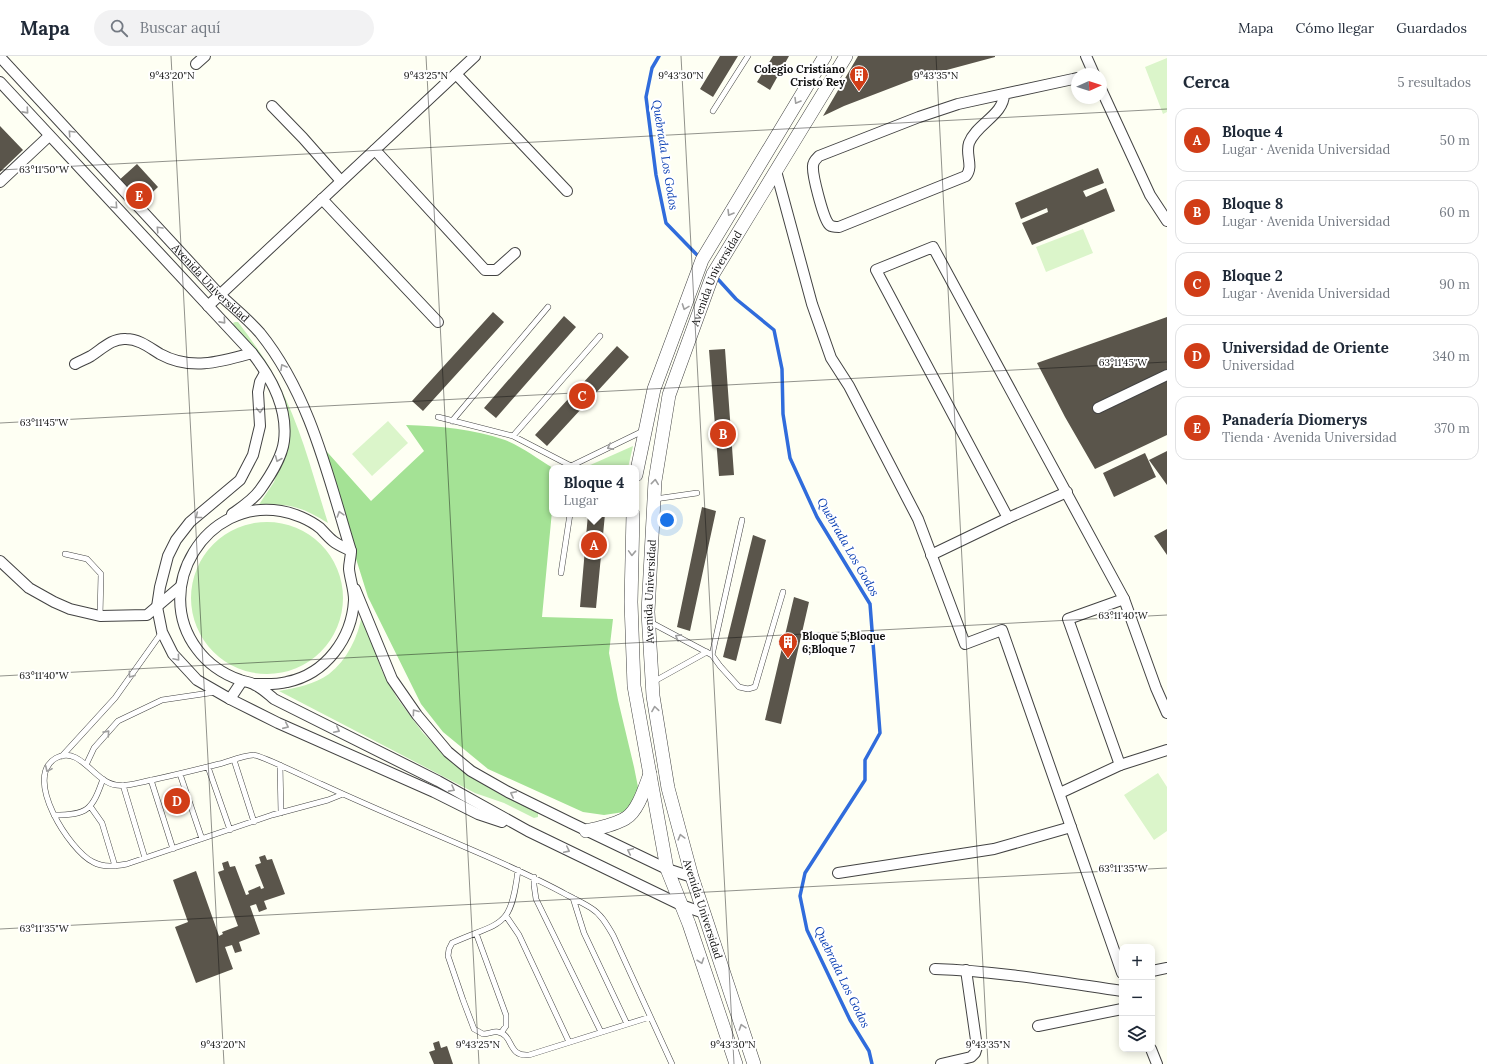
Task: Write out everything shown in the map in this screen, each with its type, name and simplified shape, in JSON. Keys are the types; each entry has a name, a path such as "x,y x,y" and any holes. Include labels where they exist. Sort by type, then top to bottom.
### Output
{"street":[{"path":"196,64 205,56"},
{"path":"208,306 475,56"},
{"name":"Avenida Universidad","path":"638,465 654,389 702,260 825,56"},
{"name":"Avenida Universidad","path":"754,1064 692,877 668,788 653,696 648,621 655,481 669,395 713,274 846,56"},
{"path":"1086,56 1091,68"},
{"name":"Avenida Universidad","path":"0,57 220,295 259,332 279,360 302,402 322,457 351,551"},
{"path":"456,74 567,191"},
{"path":"1004,94 1002,105 970,141 968,155 970,169 966,176 842,226 836,227 828,223 820,200 813,168 813,163 817,158 919,117 958,104 1071,79"},
{"name":"Avenida Universidad","path":"0,82 252,353 276,391 283,414 284,440 279,460 260,490 201,541 186,566 180,587"},
{"path":"1107,102 1150,195 1167,221"},
{"path":"272,106 341,181"},
{"path":"1,180 49,136"},
{"path":"375,150 485,270 496,270 514,253"},
{"path":"776,171 812,304 831,358 849,386 918,519 964,644 1002,630 1119,964"},
{"path":"322,199 438,322"},
{"path":"1008,518 876,270 933,247 1124,599 1156,688 1167,713"},
{"path":"75,364 91,356 110,342 127,338 142,343 161,355 190,364 221,362 252,353"},
{"path":"265,372 260,382 258,392 260,426 253,454 240,480 190,522 176,540 168,556 160,587 157,607 162,632 173,654 197,680 230,699 278,723 434,792 478,814 528,832"},
{"path":"1098,408 1167,376"},
{"path":"931,555 1066,492"},
{"path":"180,587 181,608 184,622 189,636 196,648 217,668 229,676 242,681 254,684 289,682 309,674 318,668 330,657 340,644 348,630 354,598 349,570 351,551 334,541 319,527 301,517 281,511 261,510 241,514 222,522"},
{"name":"Avenida Universidad","path":"633,517 631,602 634,686 667,869 736,1064"},
{"path":"0,561 29,588 54,602 70,609 100,616 147,615 180,587"},
{"path":"352,582 392,679 417,715 448,752 471,772 586,831 667,869 692,877"},
{"path":"1120,765 1068,619 1124,599"},
{"path":"230,699 242,681"},
{"path":"254,684 274,699 438,781 528,832 681,905 704,913"},
{"path":"1060,793 1120,765 1167,750"},
{"path":"586,831 607,826 627,818 640,801 650,774"},
{"path":"838,873 994,849 1071,827"},
{"path":"935,968 966,970 1119,991"},
{"path":"1155,970 1167,968"},
{"path":"941,1064 971,1057 975,1053 976,1047 966,970"},
{"path":"1038,1026 1119,1010"},
{"path":"1152,1052 1157,1064"}],"lane":[{"path":"714,111 748,56"},
{"path":"452,421 548,307"},
{"path":"513,436 600,336"},
{"path":"438,417 513,436 569,465"},
{"path":"581,465 645,430"},
{"path":"654,499 697,493"},
{"path":"561,573 570,517"},
{"path":"709,654 742,520"},
{"path":"65,554 87,559 101,574 100,616"},
{"path":"648,621 709,654 739,687 748,689 755,687 782,592"},
{"path":"162,632 115,698 62,756 53,760 44,777 46,799 54,815 81,855 97,864 115,866 127,864 343,794"},
{"path":"652,682 709,654"},
{"path":"86,765 94,748 118,721 162,700 217,692"},
{"path":"62,756 74,756 103,779 112,784 123,785 180,774 255,754 534,877 591,908 602,918 613,935 672,1064"},
{"path":"234,760 254,822"},
{"path":"208,766 230,830"},
{"path":"280,766 281,813"},
{"path":"180,774 202,839"},
{"path":"54,815 76,814 82,812 93,804 103,779"},
{"path":"151,780 173,849"},
{"path":"123,785 145,858"},
{"path":"90,806 102,823 115,866"},
{"path":"518,870 512,906 506,916 494,926 452,943 449,949 448,956 474,1029 483,1034 497,1031 508,1039 515,1051 524,1055 529,1055 650,1017"},
{"path":"534,877 534,892 539,906 601,1032"},
{"path":"572,898 584,933 627,1024"},
{"path":"506,916 519,935 569,1042"},
{"path":"476,933 506,1015 506,1026 501,1033"}],"green space":[{"path":"1167,58 1167,112 1163,114 1145,67"},
{"path":"1083,229 1093,253 1046,272 1036,247"},
{"path":"238,322 260,352 274,375 286,400 306,452 328,523 310,513 286,505 258,506 274,482 280,463 281,417 256,353 234,327 233,323"},
{"path":"388,421 408,443 372,476 352,454"},
{"path":"406,425 456,429 493,436 518,446 549,465 549,517 551,517 542,617 613,619 609,653 638,787 636,801 624,812 604,815 583,812 488,769 443,732 421,704 368,597 320,444 371,501 424,451"},
{"path":"633,446 629,465 590,465"},
{"path":"274,522 296,527 321,544 338,569 342,583 342,613 338,627 321,652 296,669 282,673 260,674 238,669 219,657 208,646 196,627 192,613 191,591 196,569 208,550 219,539 238,527 252,523"},
{"path":"362,615 382,671 397,698 423,733 448,758 476,779 503,796 538,812 538,817 534,818 504,803 475,793 279,691 312,683 329,674 341,662 351,648 358,632"},
{"path":"1158,773 1167,787 1167,831 1154,840 1124,795"}],"building":[{"path":"720,56 738,56 713,97 700,89"},
{"path":"773,56 789,56 770,90 757,82"},
{"name":"Colegio Cristiano Cristo Rey","path":"858,56 995,57 917,78 844,106 823,116"},
{"path":"0,126 23,150 0,172"},
{"path":"137,164 158,187 139,205 117,182"},
{"path":"1098,168 1104,183 1083,191 1086,197 1106,188 1115,211 1032,245 1022,223 1048,212 1047,208 1021,219 1015,203"},
{"path":"493,312 504,322 423,411 412,401"},
{"path":"564,316 576,327 496,418 484,408"},
{"path":"1167,317 1167,435 1095,469 1065,417 1037,363"},
{"path":"617,346 629,357 547,446 535,435"},
{"path":"725,349 734,475 719,476 709,350"},
{"path":"1167,451 1167,485 1149,460"},
{"path":"1145,453 1156,477 1114,497 1103,473"},
{"path":"702,507 716,511 690,631 677,627"},
{"path":"588,517 605,517 596,608 580,607"},
{"path":"1167,529 1167,555 1154,536"},
{"path":"753,535 766,540 736,661 723,657"},
{"name":"Bloque 5;Bloque 6;Bloque 7","path":"794,597 809,602 781,724 765,720"},
{"path":"265,855 267,860 272,859 285,894 264,901 267,909 259,912 256,904 250,906 260,934 239,942 242,951 235,953 232,945 225,947 233,969 196,983 175,927 188,922 173,880 196,871 219,936 223,934 222,932 238,926 218,872 224,870 222,863 228,861 230,867 235,866 246,895 249,894 248,891 260,886 261,889 264,888 255,865 261,863 259,857"},
{"path":"439,1041 441,1048 447,1046 453,1064 434,1064 429,1052 435,1050 433,1043"}],"waterway":[{"name":"Quebrada Los Godos","path":"659,56 652,68 646,97 656,175 666,223 701,259"},
{"name":"Quebrada Los Godos","path":"716,277 736,299 774,330 782,369 783,414 790,458 817,517 870,604 880,733 865,760 865,780 805,873 800,896 807,930 850,1020 869,1051 872,1064"}],"place":[{"name":"Colegio Cristiano Cristo Rey","path":"859,92"},
{"name":"Panadería Diomerys","path":"139,196"},
{"name":"Bloque 2","path":"582,396"},
{"name":"Bloque 8","path":"723,434"},
{"name":"Bloque 4","path":"594,545"},
{"name":"Bloque 5;Bloque 6;Bloque 7","path":"788,659"},
{"name":"Universidad de Oriente","path":"177,801"}]}
